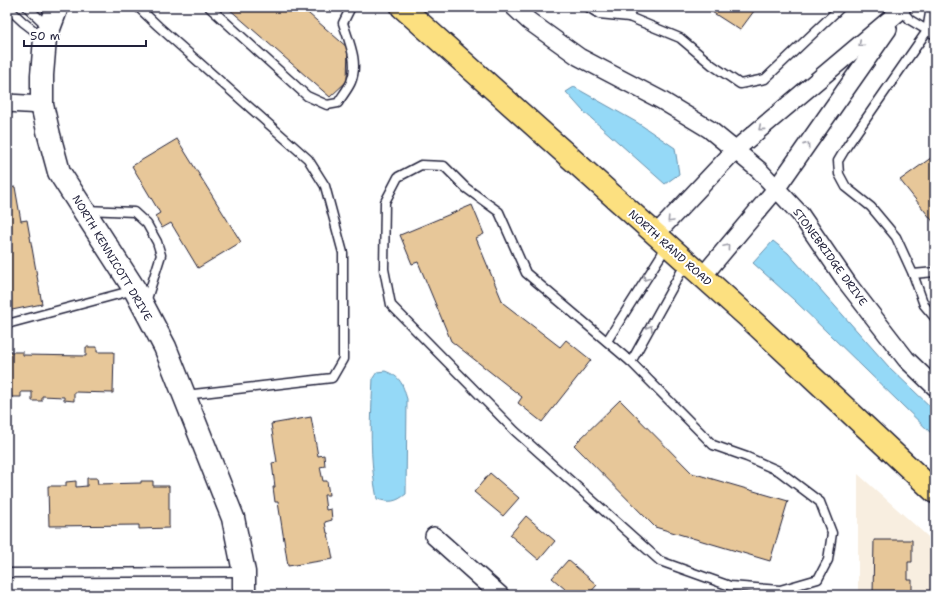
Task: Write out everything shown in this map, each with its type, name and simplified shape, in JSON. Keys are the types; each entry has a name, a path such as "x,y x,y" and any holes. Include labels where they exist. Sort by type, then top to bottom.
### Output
{"main road":[{"name":"NORTH RAND ROAD","path":"402,7 746,316 935,492"}],"street":[{"name":"NORTH KENNICOTT DRIVE","path":"57,7 47,34 42,75 42,104 59,172 140,299 165,347 233,518 244,572 244,595"},
{"name":"STONEBRIDGE DRIVE","path":"514,7 530,21 579,57 673,107 709,129 759,170 800,214 848,284 906,359 935,387"},
{"path":"661,240 735,150 900,8"},
{"path":"694,270 776,189 900,8"},
{"path":"7,104 42,104"},
{"path":"434,536 500,595"}],"lane":[{"path":"27,7 47,34"},
{"path":"138,7 163,31 308,158 325,186 343,253 343,359 332,378 185,396"},
{"path":"209,7 307,96 327,105 338,103 351,82 354,72 354,57 342,24 351,7"},
{"path":"588,7 599,14 629,17 680,38 712,65 740,84 766,79 841,7"},
{"path":"629,17 632,7"},
{"path":"931,7 927,30 838,161 839,174 846,187 871,206 896,237 913,274 924,305 935,318"},
{"path":"7,8 23,22 47,34"},
{"path":"900,8 910,20 935,36"},
{"path":"421,165 444,166 466,188 499,212 526,273 631,362 713,445 746,457 779,472 820,502 832,533 828,560 818,579 780,590 730,586 660,561 514,431 391,305 384,269 385,202 398,177 421,165"},
{"path":"7,324 140,299 161,255 157,242 147,224 134,212 84,210"},
{"path":"607,341 661,240"},
{"path":"631,362 694,270"},
{"path":"913,274 935,272"},
{"path":"7,573 244,572"}],"shaded area":[{"path":"858,474 935,543 935,595 858,595"}],"water":[{"path":"574,87 638,123 675,148 679,174 665,184 583,111 566,92"},
{"path":"773,241 788,253 889,367 935,411 935,437 794,300 753,263"},
{"path":"385,371 398,378 407,399 406,494 399,499 389,501 377,499 374,484 371,423 373,378 377,372"}],"building":[{"path":"301,7 348,48 347,81 330,97 228,8"},
{"path":"704,7 757,7 740,30"},
{"path":"177,139 241,242 198,268 171,223 162,228 155,216 160,213 132,166"},
{"path":"935,155 935,224 900,180"},
{"path":"15,187 21,221 27,220 42,304 7,311 7,188"},
{"path":"472,205 484,234 476,238 503,303 560,347 566,340 591,360 542,422 518,403 522,397 451,341 418,262 412,264 400,235"},
{"path":"86,347 97,347 97,352 114,352 113,393 74,392 74,401 64,400 64,397 42,396 42,401 32,401 32,392 21,392 21,397 11,397 11,393 7,393 7,352 23,352 23,355 86,356"},
{"path":"620,400 692,473 788,501 770,561 655,527 574,445"},
{"path":"311,417 318,456 324,455 325,466 320,467 323,481 327,481 329,495 324,495 326,510 331,509 332,520 325,522 333,559 288,566 278,502 275,502 273,487 275,487 272,463 277,462 271,424"},
{"path":"490,473 519,498 503,516 474,492"},
{"path":"87,478 97,478 98,484 141,483 141,481 153,481 153,486 169,486 169,528 139,529 139,525 49,526 48,486 66,486 66,482 76,481 76,487 87,486"},
{"path":"526,516 555,541 539,560 510,535"},
{"path":"874,540 912,540 912,562 908,562 908,580 912,580 912,595 873,595"},
{"path":"568,560 597,585 588,595 572,595 552,578"}]}
